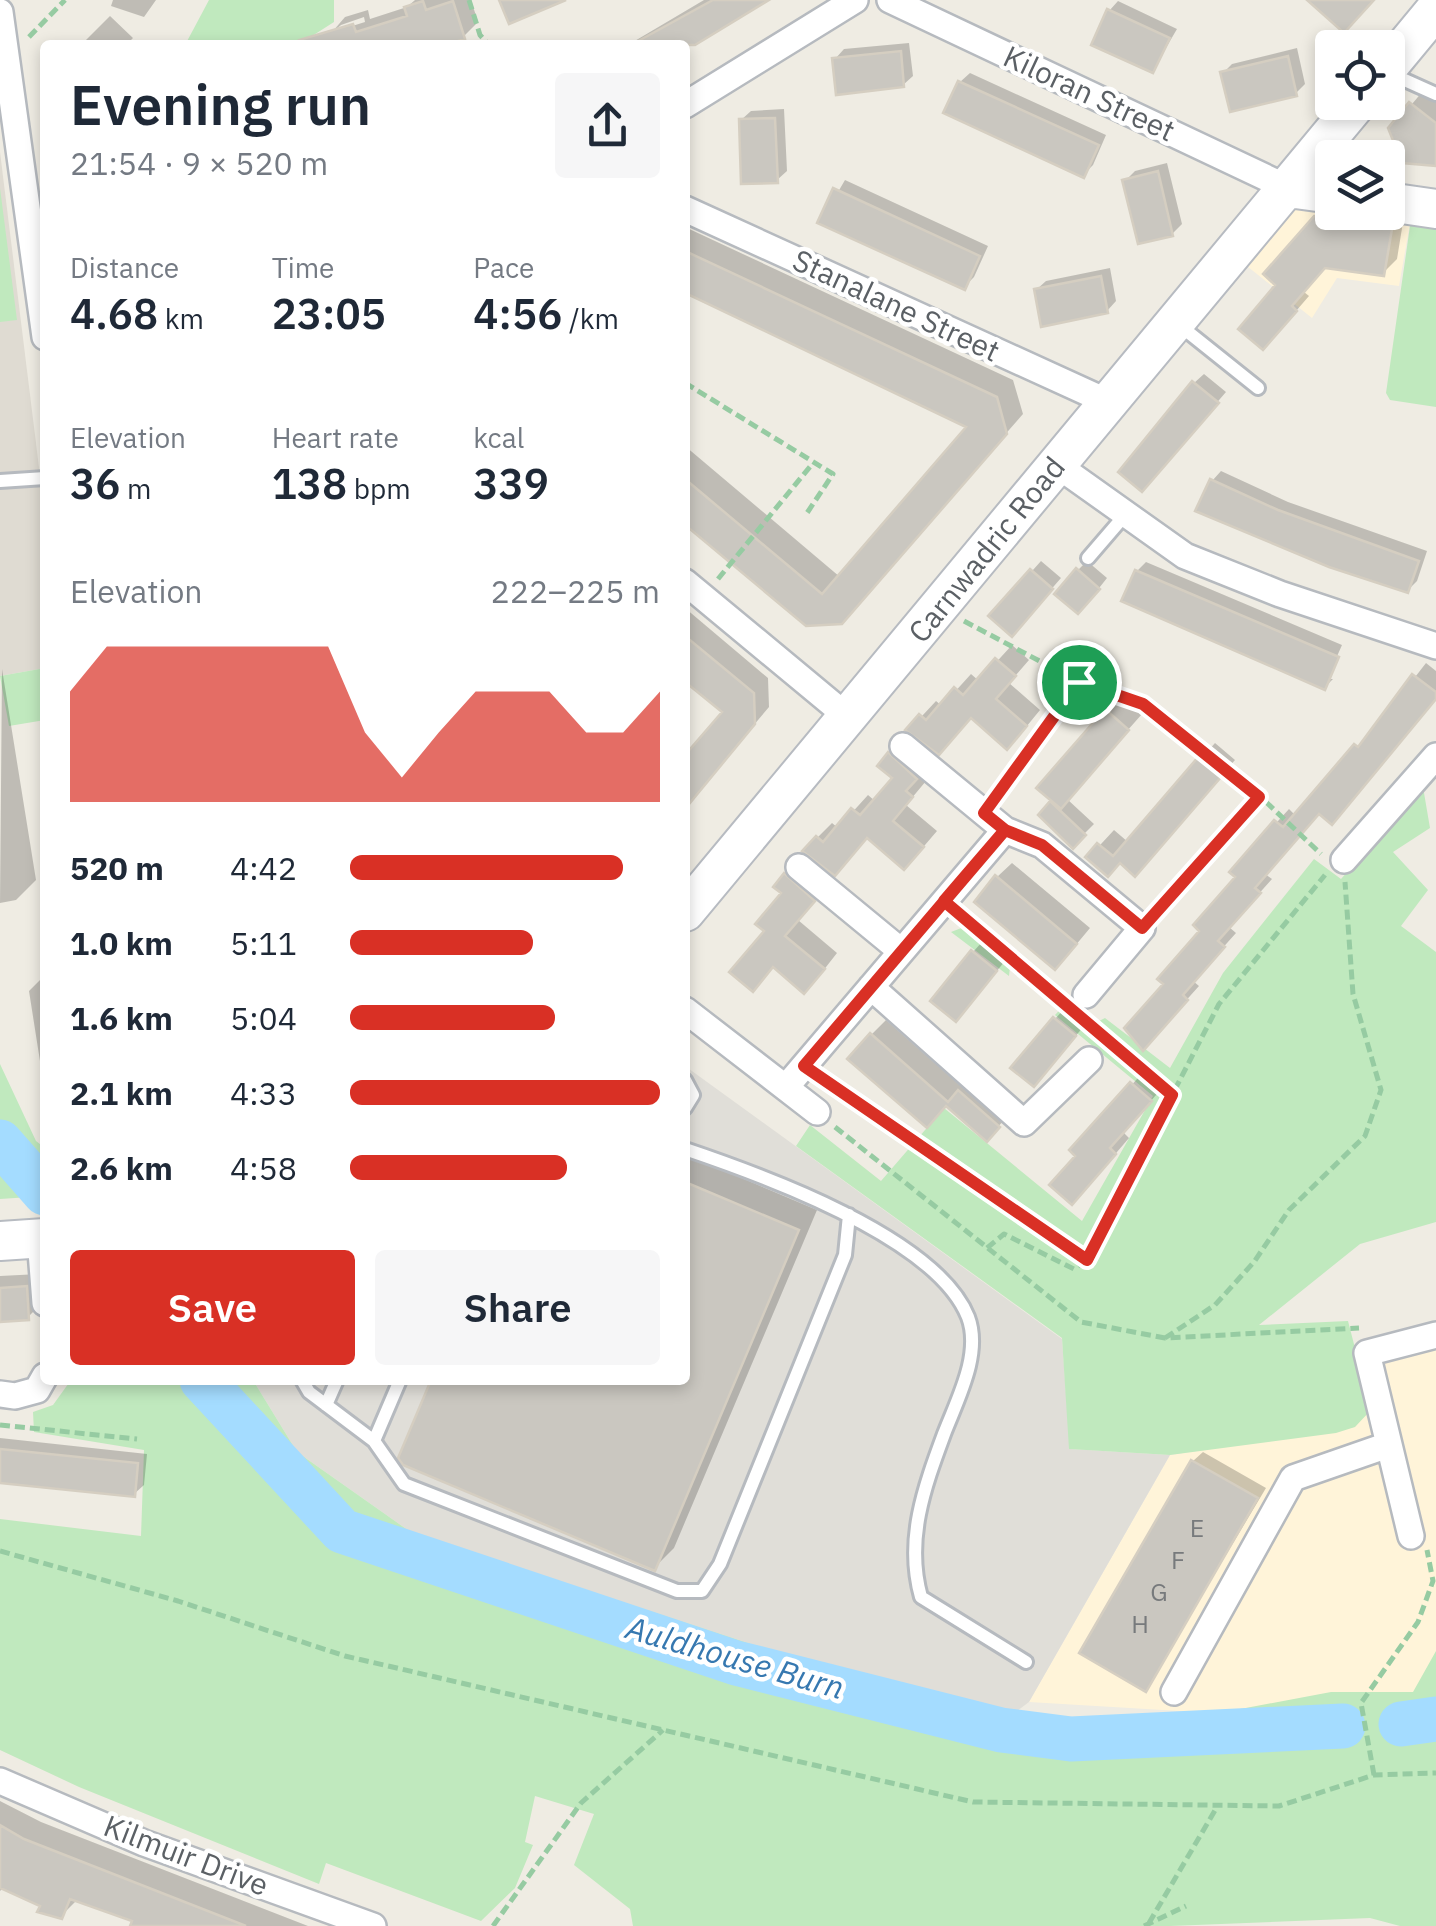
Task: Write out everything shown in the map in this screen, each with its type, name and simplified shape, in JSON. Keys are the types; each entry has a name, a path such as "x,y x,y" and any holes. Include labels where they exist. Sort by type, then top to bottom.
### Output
{"street":[{"path":"690,103 854,0"},
{"name":"Kiloran Street","path":"890,0 1288,188"},
{"path":"1405,49 1436,10"},
{"path":"0,12 39,240"},
{"name":"Carnwadric Road","path":"690,906 1343,120"},
{"path":"1288,188 1315,192"},
{"path":"1405,204 1436,209"},
{"name":"Stanalane Street","path":"690,211 1108,402"},
{"path":"1057,465 1185,556 1280,594 1436,646"},
{"path":"694,589 848,718"},
{"path":"902,746 1005,830 1042,845 1142,928 1077,1006"},
{"path":"1344,860 1436,756"},
{"path":"786,1087 1005,830"},
{"path":"799,867 901,950"},
{"path":"871,987 1024,1123 1088,1060"},
{"path":"690,1014 817,1112"},
{"path":"24,1240 40,1288"},
{"path":"1412,1536 1367,1353 1436,1335"},
{"path":"0,1394 15,1396 37,1390 40,1385"},
{"path":"1174,1692 1294,1478 1388,1445"},
{"name":"Kilmuir Drive","path":"0,1781 144,1843 373,1926"}],"lane":[{"path":"1405,78 1436,94"},
{"path":"1176,322 1258,388"},
{"path":"0,481 40,478"},
{"path":"1088,558 1125,516"},
{"path":"690,1151 758,1174 849,1215 945,1282 968,1318 972,1351 921,1496 912,1567 920,1597 1026,1662"},
{"path":"307,1385 374,1442 404,1484 659,1584 702,1591 720,1564 845,1255 849,1215"},
{"path":"326,1405 335,1385"},
{"path":"374,1442 398,1385"}],"path":[{"path":"6,54 45,26 65,0"},
{"path":"469,0 484,40"},
{"path":"690,386 833,474 807,513"},
{"path":"694,589 813,463"},
{"path":"940,608 1079,682 1143,704 1259,797 1333,865 1219,1004 1087,1260 1074,1270 1004,1234 987,1248"},
{"path":"984,813 1079,682"},
{"path":"1142,928 1259,797"},
{"path":"1165,1338 1215,1305 1254,1262 1289,1210 1365,1136 1381,1090 1353,994 1344,860"},
{"path":"944,901 1077,1006 1172,1095"},
{"path":"804,1066 1087,1260"},
{"path":"817,1112 1081,1322 1165,1338 1362,1328"},
{"path":"0,1425 137,1439"},
{"path":"1374,1775 1361,1703 1418,1622 1433,1580 1425,1540 1412,1536"},
{"path":"0,1551 178,1601 345,1656 972,1802 1279,1806 1374,1775 1436,1773"},
{"path":"493,1926 581,1803 663,1730"},
{"path":"1146,1924 1217,1807"},
{"path":"1146,1924 1186,1906"}],"shaded area":[{"path":"0,152 40,476 40,669 0,676"},
{"path":"1288,188 1315,192 1315,230 1405,230 1405,208 1413,206 1399,286 1337,278 1312,318 1233,255"},
{"path":"690,1070 1062,1339 1070,1449 1170,1455 1029,1702 998,1725 412,1533 297,1452 256,1385 690,1385"},
{"path":"1436,1338 1436,1749 1414,1725 1029,1702 1170,1455 1355,1427 1364,1357"}],"green space":[{"path":"209,0 334,0 334,22 306,40 188,40"},
{"path":"0,188 17,320 0,322"},
{"path":"1411,219 1436,222 1436,407 1390,400 1386,393"},
{"path":"40,669 40,721 9,726 0,676"},
{"path":"1423,787 1430,828 1393,852 1428,890 1401,926 1436,952 1436,1222 1360,1244 1259,1325 1348,1321 1371,1410 1355,1427 1336,1433 1170,1455 1069,1449 1062,1338 796,1146 810,1125 881,1181 944,1108 1082,1221 1153,1096 1055,1015 1070,999 1097,1022 1105,1018 1170,1068 1223,973 1314,859 1341,879"},
{"path":"964,927 1010,967 1009,976 951,932"},
{"path":"0,1064 40,1144 40,1196 0,1199"},
{"path":"67,1385 256,1385 297,1452 412,1533 998,1725 1214,1714 1331,1692 1413,1692 1436,1651 1436,1926 1400,1926 1370,1918 1170,1926 633,1926 630,1909 574,1865 594,1814 535,1796 525,1842 533,1845 515,1888 481,1921 326,1863 319,1884 79,1787 0,1750 0,1519 141,1536 144,1450 34,1432 33,1412 53,1405"}],"building":[{"path":"499,0 566,0 509,24"},
{"path":"713,0 769,0 695,45 690,45 690,40 640,40"},
{"path":"1307,0 1374,0 1347,30 1341,30"},
{"path":"423,1 426,10 453,1 465,39 299,40 353,24 356,32 407,16 404,7"},
{"path":"1107,9 1170,38 1153,73 1091,45"},
{"path":"901,51 904,87 836,95 832,58"},
{"path":"1288,56 1297,96 1230,112 1220,72"},
{"path":"958,81 1099,145 1084,178 943,113"},
{"path":"1409,102 1436,123 1436,166 1405,163 1405,140 1393,140 1388,128 1394,120 1405,120"},
{"path":"775,118 778,183 741,184 739,119"},
{"path":"1158,171 1173,236 1138,244 1122,180"},
{"path":"833,188 980,256 965,290 817,223"},
{"path":"1314,216 1315,230 1392,230 1384,276 1325,268 1292,306 1297,311 1263,350 1238,329 1275,285 1263,274"},
{"path":"690,253 997,397 1007,434 842,624 806,626 690,529 690,483 822,594 966,427 690,295"},
{"path":"1101,276 1108,313 1041,327 1034,289"},
{"path":"1192,381 1219,403 1142,492 1118,472"},
{"path":"1210,479 1278,510 1419,561 1408,593 1329,567 1195,511"},
{"path":"1076,568 1100,589 1078,614 1054,594"},
{"path":"1030,569 1053,589 1012,637 988,616"},
{"path":"1135,570 1339,657 1325,690 1121,601"},
{"path":"690,640 754,693 755,724 690,803 690,749 722,712 690,686"},
{"path":"995,658 1016,676 996,699 1027,726 1007,750 971,718 939,755 905,730 919,714 926,720 954,687 963,695"},
{"path":"1412,674 1436,692 1436,699 1332,825 1319,814 1255,888 1261,893 1218,941 1225,947 1183,995 1188,1000 1143,1051 1124,1028 1163,984 1157,979 1199,931 1193,925 1235,877 1229,872 1274,820 1283,827 1354,744 1358,747"},
{"path":"1105,709 1129,730 1061,809 1036,788"},
{"path":"888,752 917,779 906,791 913,797 893,821 924,847 904,870 867,838 835,876 802,851 816,836 823,842 851,808 860,815 892,778 877,766"},
{"path":"1199,756 1222,776 1135,877 1120,863 1108,877 1085,857 1097,843 1113,856"},
{"path":"1050,801 1086,835 1073,849 1038,815"},
{"path":"784,873 815,901 785,936 825,969 804,994 773,967 753,992 729,972 764,931 755,924 781,893 773,887"},
{"path":"995,875 1077,944 1055,970 974,902"},
{"path":"971,950 997,971 956,1022 930,1001"},
{"path":"1053,1017 1076,1036 1034,1087 1010,1068"},
{"path":"870,1033 948,1102 958,1090 1000,1127 987,1142 946,1106 927,1128 847,1059"},
{"path":"1130,1082 1152,1101 1110,1148 1116,1154 1072,1205 1049,1185 1075,1156 1069,1150"},
{"path":"690,1184 799,1230 655,1571 403,1465 398,1458 429,1385 690,1385"},
{"path":"27,1286 29,1320 0,1322 0,1288"},
{"path":"0,1449 138,1463 135,1497 0,1483"},
{"path":"1191,1460 1258,1498 1146,1692 1079,1653"},
{"path":"0,1825 24,1839 246,1926 130,1926 132,1921 70,1899 62,1919 37,1912 40,1906 0,1888"}],"waterway":[{"name":"Auldhouse Burn","path":"0,1142 40,1187"},
{"name":"Auldhouse Burn","path":"207,1385 342,1531 736,1663 1001,1730 1071,1739 1343,1726"},
{"name":"Auldhouse Burn","path":"1401,1724 1436,1719"}],"route":[{"path":"1079,682 984,813 1005,830 944,901 1172,1095 1087,1260 804,1066 901,950 1005,830 1042,845 1142,928 1259,797 1143,704 1079,682"}]}
